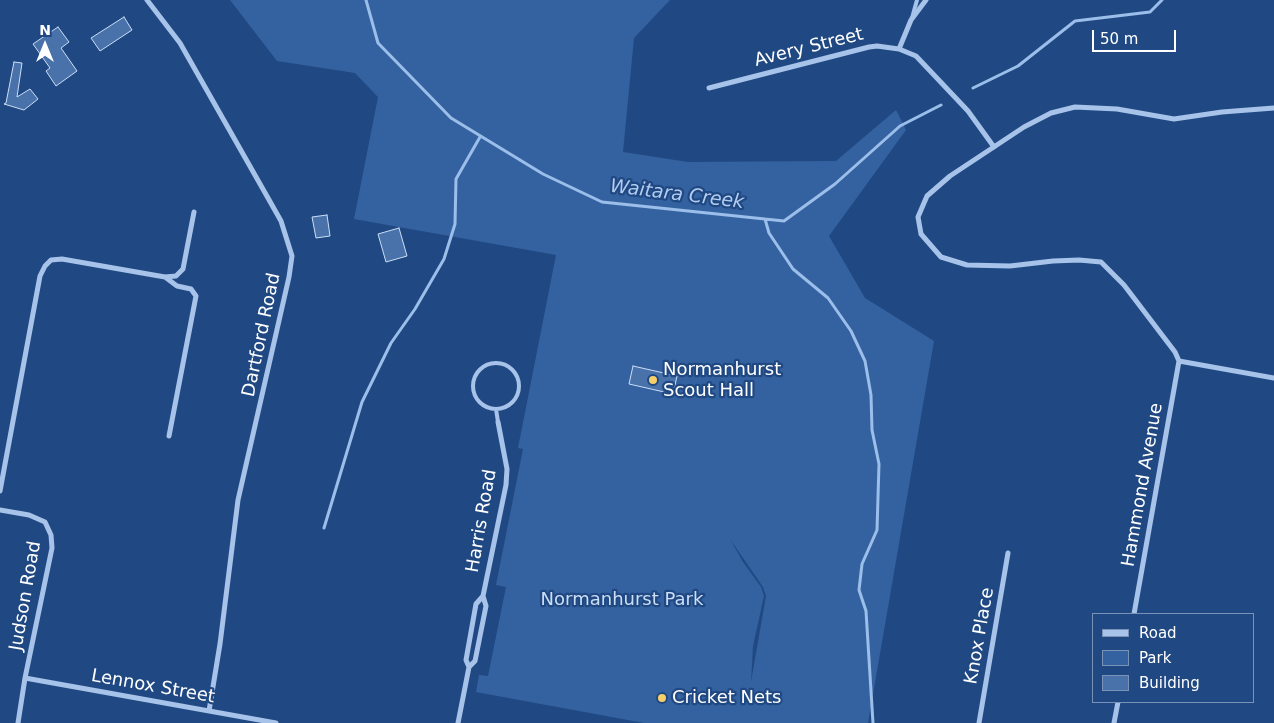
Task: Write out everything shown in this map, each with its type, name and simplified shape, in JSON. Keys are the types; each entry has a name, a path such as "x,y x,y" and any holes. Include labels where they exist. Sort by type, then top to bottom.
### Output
{"street":[{"name":"Dartford Road","path":"147,0 180,44 273,206 281,221 292,256 290,276 238,500 220,644 209,711"},
{"path":"899,49 911,20 926,0"},
{"name":"Avery Street","path":"709,88 869,47 877,46 899,49 916,56 968,111 994,147"},
{"path":"1274,108 1222,112 1174,119 1117,109 1075,107 1050,113 1024,127 950,176 927,196 918,217 921,234 941,257 967,266 1010,266 1079,260 1101,262 1124,286 1175,352 1179,361 1274,378"},
{"path":"0,491 40,276 45,266 51,260 62,259 165,278 176,276 183,269 194,212"},
{"path":"165,278 177,286 191,289 196,296 169,436"},
{"name":"Hammond Avenue","path":"1134,613 1179,361"},
{"name":"Harris Road","path":"458,723 469,667 475,661 486,606 483,596 506,485 507,469 498,422"},
{"name":"Judson Road","path":"0,510 29,515 45,522 51,535 52,548 25,678 18,723"},
{"name":"Knox Place","path":"979,723 1008,553"},
{"name":"Harris Road","path":"469,667 466,660 476,604 483,596"},
{"name":"Lennox Street","path":"25,678 276,723"},
{"path":"1114,723 1118,703"}],"lane":[{"path":"911,20 916,0"},
{"path":"491,364 502,364 513,370 519,381 519,387 516,398 512,403 496,410 484,406 476,398 473,386 476,375 480,370 491,364"},
{"path":"496,410 498,422"}],"green space":[{"name":"Normanhurst Park","path":"230,0 670,0 634,38 623,152 688,162 836,161 896,110 906,130 829,236 865,298 934,341 868,723 644,723 476,692 479,675 488,676 506,587 496,585 523,449 518,448 556,255 354,219 378,97 355,73 277,61","holes":["730,539 763,587 766,596 751,682 753,646 764,596 761,587 743,562"]}],"building":[{"path":"124,17 132,30 100,51 91,38"},
{"path":"58,27 69,42 61,48 77,71 56,86 46,71 50,68 33,44"},
{"path":"14,62 22,63 17,97 30,89 38,99 24,110 4,104 6,103"},
{"path":"327,215 330,236 316,238 312,217"},
{"path":"399,228 407,256 386,262 378,234"},
{"name":"Normanhurst Scout Hall","path":"633,366 677,376 673,394 629,384"}],"waterway":[{"name":"Waitara Creek","path":"366,0 378,43 451,118 543,174 602,202 784,221 835,184 900,126 941,105"},
{"name":"Waitara Creek","path":"973,88 1018,66 1075,21 1150,12 1162,0"},
{"path":"324,528 362,402 391,343 415,309 444,259 455,224 456,179 480,137"},
{"path":"765,219 769,233 793,269 828,298 851,331 865,361 871,395 872,430 879,464 877,530 862,564 859,590 866,611 873,723"}],"place":[{"name":"Normanhurst Scout Hall","path":"653,380"},
{"name":"Cricket Nets","path":"662,698"}]}
